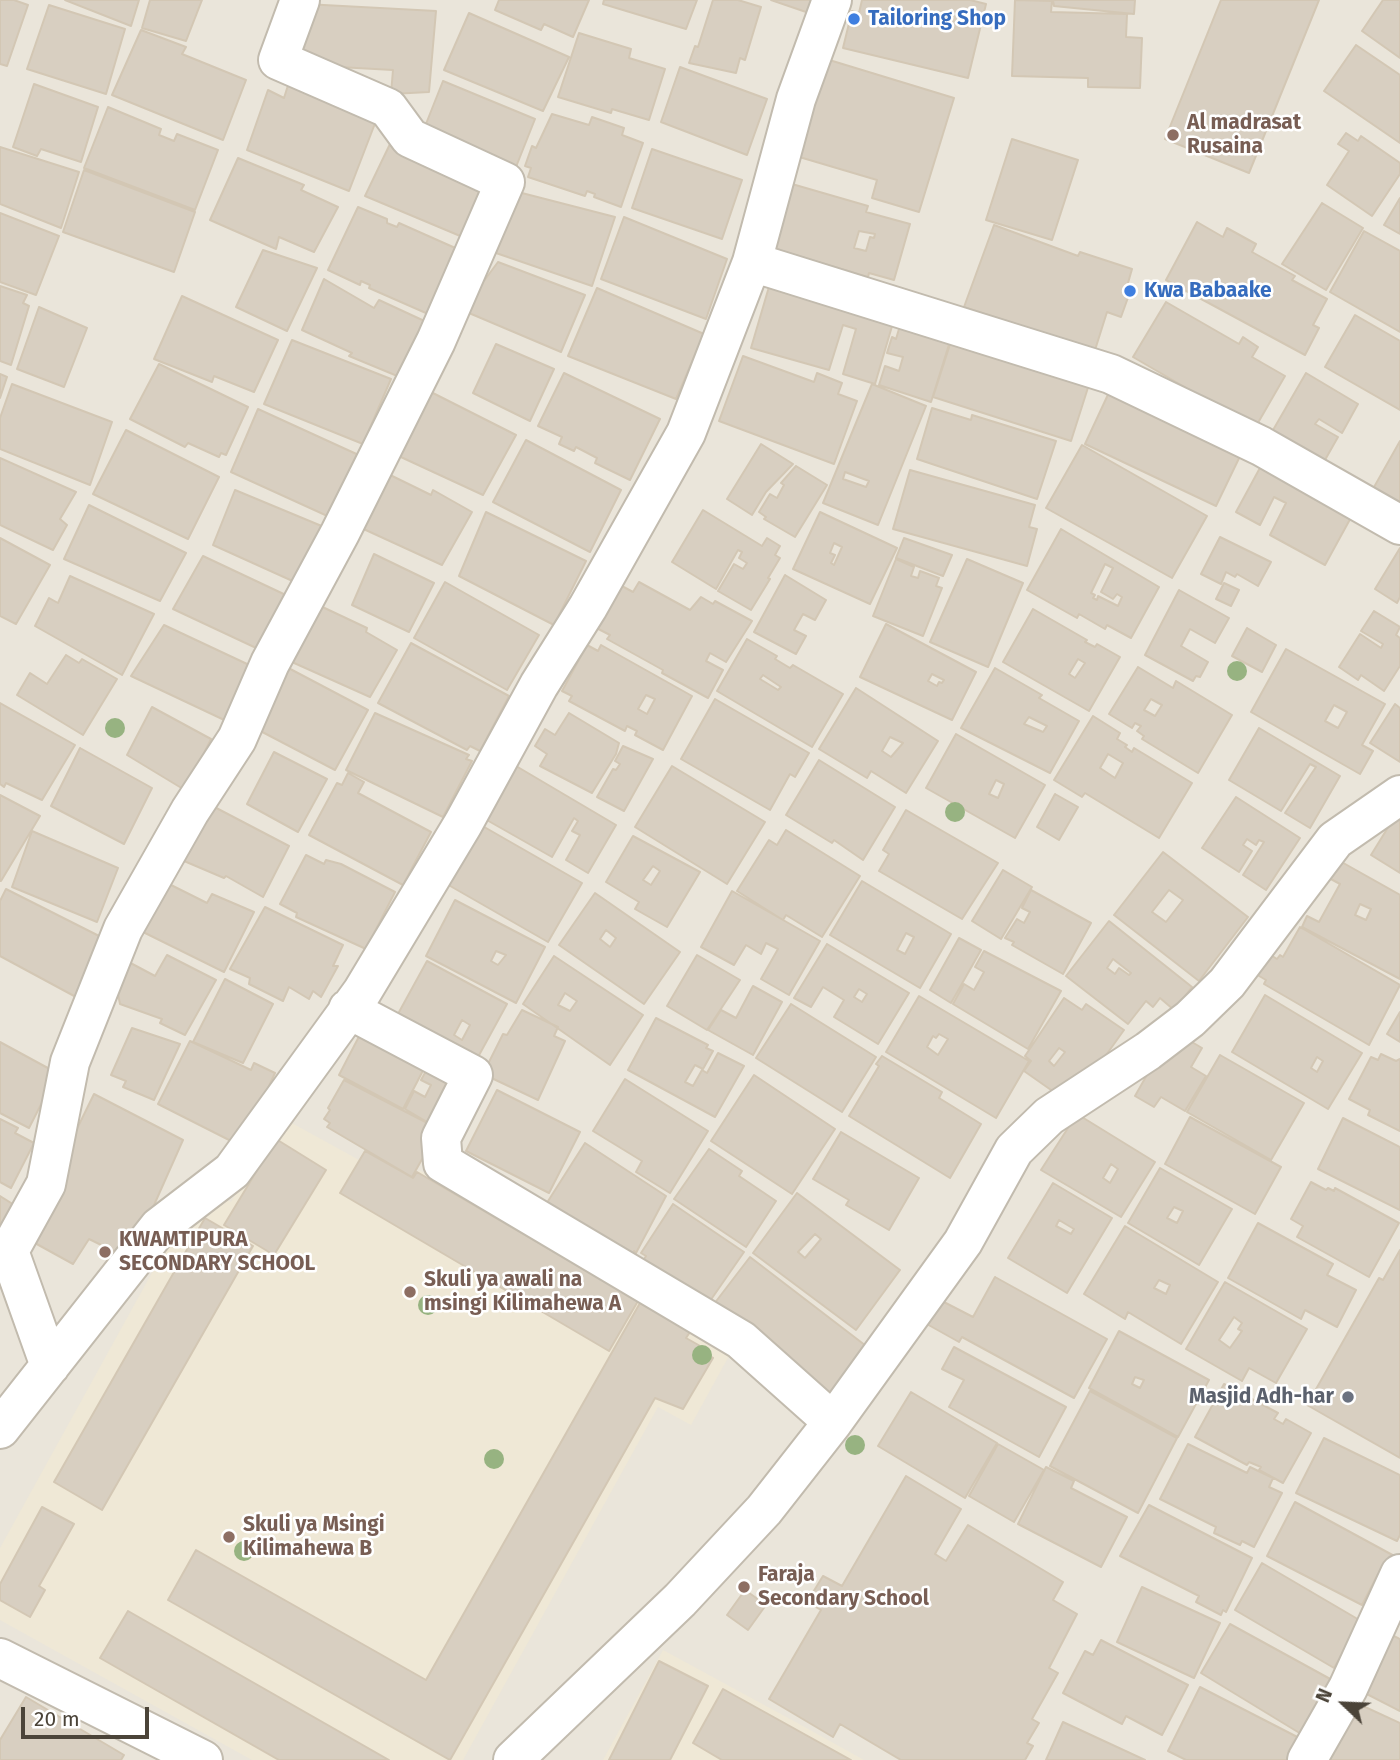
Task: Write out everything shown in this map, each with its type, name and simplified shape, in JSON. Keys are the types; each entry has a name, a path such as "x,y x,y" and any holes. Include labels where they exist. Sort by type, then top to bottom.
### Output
{"street":[{"path":"50,1366 9,1251 46,1184 70,1062 123,929 190,811 237,740 270,663 340,533 436,341 505,182 410,138 388,108 278,60 300,0"},
{"path":"0,1429 159,1227 232,1171 362,992 463,824 539,685 588,607 686,433 752,262 796,99 832,0"},
{"path":"752,262 1111,374 1261,446 1400,525"},
{"path":"513,1760 680,1600 764,1510 833,1422 963,1242 1014,1150 1049,1116 1148,1051 1189,1019 1227,984 1335,840 1400,795"},
{"path":"348,1009 473,1075 441,1138 443,1163 740,1340 833,1422"},
{"path":"1307,1760 1348,1688 1400,1574"},
{"path":"0,1658 203,1760"}],"shaded area":[{"path":"0,0 1400,0 1400,1760 0,1760"},
{"path":"279,1116 410,1188 419,1170 735,1345 691,1425 658,1407 463,1760 252,1760 0,1620 0,1548 201,1184 231,1202"},
{"path":"663,1650 801,1725 864,1760 603,1760"}],"building":[{"path":"0,0 14,0 28,5 7,66 0,64"},
{"path":"65,0 139,0 131,26"},
{"path":"150,0 202,0 186,41 142,28"},
{"path":"499,0 589,0 573,37 544,24 541,30 495,10"},
{"path":"604,0 697,0 686,29 603,4"},
{"path":"713,0 738,0 761,7 745,60 740,58 736,73 689,63 695,46 698,47"},
{"path":"771,0 813,0 809,13"},
{"path":"862,0 970,0 986,4 968,78 843,48 852,11 859,13"},
{"path":"1015,0 1052,1 1051,12 1127,14 1126,37 1142,38 1140,88 1088,87 1088,78 1012,76"},
{"path":"1053,0 1135,0 1134,14 1054,6"},
{"path":"1221,0 1319,0 1249,173 1165,139"},
{"path":"1383,0 1400,0 1400,58 1362,31"},
{"path":"305,4 436,11 429,92 391,94 393,70 302,65"},
{"path":"49,5 125,29 106,94 27,69"},
{"path":"469,13 569,57 543,111 444,70"},
{"path":"141,30 186,47 182,54 246,80 223,140 112,95"},
{"path":"579,33 631,49 629,58 665,69 649,120 612,109 611,113 558,97"},
{"path":"1356,45 1400,75 1400,143 1324,91"},
{"path":"826,59 954,98 919,212 872,198 877,180 796,156"},
{"path":"680,67 767,99 747,155 661,122"},
{"path":"290,79 379,113 349,191 247,150 268,90 284,98"},
{"path":"443,81 535,119 512,177 420,139"},
{"path":"34,84 98,107 81,162 41,149 37,156 13,147"},
{"path":"108,107 161,129 159,135 174,141 177,134 218,150 195,210 84,168"},
{"path":"552,114 589,125 592,117 624,128 622,135 643,143 621,207 594,197 595,194 587,191 585,196 528,177 531,168 525,166 532,146 536,148"},
{"path":"1346,133 1358,141 1361,136 1400,163 1400,174 1372,216 1327,185 1349,151 1338,144"},
{"path":"1012,139 1078,160 1052,240 986,220"},
{"path":"390,144 493,181 465,238 365,196"},
{"path":"0,147 79,172 61,228 0,204"},
{"path":"652,149 742,180 722,239 632,208"},
{"path":"238,158 304,185 301,190 338,207 314,252 279,237 276,249 210,220"},
{"path":"84,170 195,212 174,272 63,232"},
{"path":"792,184 868,206 866,212 910,224 894,280 869,273 868,277 772,248","holes":["859,231 875,234 874,238 870,237 866,251 854,248"]},
{"path":"518,192 615,217 592,286 496,253"},
{"path":"1400,198 1400,234 1384,225"},
{"path":"1322,203 1363,228 1326,290 1282,264"},
{"path":"358,207 387,219 387,223 397,227 399,223 462,251 435,317 369,288 370,285 361,281 360,285 328,270"},
{"path":"0,213 59,236 36,295 0,282"},
{"path":"624,217 727,259 706,319 601,279"},
{"path":"1197,222 1223,237 1227,228 1256,244 1252,252 1295,276 1292,280 1327,299 1313,325 1319,328 1305,355 1166,280"},
{"path":"994,225 1078,256 1080,252 1132,269 1126,290 1130,292 1121,317 1107,312 1095,350 964,307"},
{"path":"1364,231 1400,251 1400,332 1330,292"},
{"path":"263,250 317,268 287,331 236,307"},
{"path":"498,262 585,295 561,352 469,313 472,297"},
{"path":"324,279 374,308 379,300 433,325 407,380 349,356 352,353 302,330"},
{"path":"771,280 895,316 875,384 843,374 856,329 843,325 829,370 751,348"},
{"path":"0,286 27,295 23,303 29,306 11,365 0,361"},
{"path":"597,288 704,334 676,399 568,356"},
{"path":"182,296 278,340 254,392 214,376 212,382 154,359"},
{"path":"1166,302 1239,344 1243,337 1258,347 1252,357 1285,376 1255,428 1133,357"},
{"path":"39,307 87,328 64,387 17,369"},
{"path":"1355,315 1400,341 1400,410 1325,367"},
{"path":"902,319 952,335 931,402 879,385 885,366 899,371 903,357 887,353 892,337 896,339"},
{"path":"954,332 1092,375 1071,441 933,397"},
{"path":"292,340 391,379 363,444 264,404"},
{"path":"496,344 554,369 530,421 473,393"},
{"path":"743,356 814,382 817,373 842,383 838,394 857,401 834,464 719,421"},
{"path":"159,364 248,407 226,455 221,453 219,457 188,443 185,447 130,419"},
{"path":"564,373 660,419 630,480 595,463 597,458 576,447 574,451 559,444 562,437 538,426"},
{"path":"1306,373 1358,404 1342,433 1319,419 1315,424 1338,437 1321,467 1269,437"},
{"path":"0,374 7,377 0,398"},
{"path":"12,384 112,422 90,485 0,449 0,418"},
{"path":"872,384 926,406 878,525 823,503","holes":["845,472 869,481 866,487 843,479"]},
{"path":"1112,386 1243,450 1216,506 1085,444"},
{"path":"421,387 516,435 483,495 390,452"},
{"path":"932,408 971,420 972,415 1056,441 1037,499 917,459"},
{"path":"258,409 363,457 334,519 231,472"},
{"path":"126,430 219,477 188,539 93,494"},
{"path":"526,440 621,490 590,552 493,502"},
{"path":"1400,441 1400,514 1369,496"},
{"path":"761,444 793,464 766,492 752,515 727,499"},
{"path":"1082,445 1207,516 1172,578 1046,508"},
{"path":"0,458 76,492 60,519 67,525 53,550 0,525"},
{"path":"796,466 827,485 795,537 764,519 766,517 759,512 770,494 777,498 784,485 781,483"},
{"path":"1261,466 1354,512 1325,565 1270,535 1286,503 1274,497 1260,525 1236,512"},
{"path":"910,470 1035,505 1029,527 1037,529 1027,566 893,529"},
{"path":"384,472 431,495 433,490 472,512 442,565 357,526"},
{"path":"235,490 324,527 297,583 213,545"},
{"path":"89,505 186,553 160,601 64,559"},
{"path":"703,510 762,546 767,538 780,546 775,555 780,558 751,610 718,591 734,564 743,569 747,563 739,558 742,552 738,550 716,589 672,562"},
{"path":"486,512 586,561 554,625 459,576"},
{"path":"820,512 897,548 870,604 793,569","holes":["834,543 842,547 834,565 831,563 835,555 830,553"]},
{"path":"1061,529 1159,587 1131,638 1107,625 1105,629 1079,614 1077,618 1027,590","holes":["1105,564 1113,568 1101,592 1113,599 1117,594 1122,597 1118,606 1098,596 1097,600 1091,593"]},
{"path":"1220,537 1271,562 1258,586 1237,574 1235,577 1226,572 1221,584 1201,574"},
{"path":"0,538 50,565 16,624 0,616"},
{"path":"904,538 952,555 943,576 896,558"},
{"path":"1400,548 1400,597 1397,603 1375,589"},
{"path":"374,554 434,583 409,632 352,605"},
{"path":"203,556 290,597 269,654 173,609"},
{"path":"896,559 914,567 911,576 918,578 920,571 939,578 936,586 942,588 923,636 873,616"},
{"path":"967,559 1023,583 988,667 930,642"},
{"path":"785,575 826,600 815,620 803,614 794,630 806,636 796,654 754,632"},
{"path":"70,576 154,614 122,675 35,626 49,598 58,603"},
{"path":"607,578 633,592 639,582 690,610 701,597 713,604 715,601 752,621 726,662 710,653 706,661 723,670 708,698 662,673 663,670 607,639 610,635 583,621"},
{"path":"445,582 539,635 507,690 414,638"},
{"path":"1224,583 1239,590 1231,606 1216,599"},
{"path":"1179,590 1229,618 1215,643 1190,629 1181,646 1208,662 1200,677 1196,676 1193,681 1145,655"},
{"path":"314,603 367,628 366,632 397,650 370,697 283,658"},
{"path":"1033,609 1087,640 1085,642 1095,647 1097,644 1120,657 1089,711 1003,662","holes":["1078,659 1085,663 1075,678 1069,674"]},
{"path":"1374,611 1400,627 1396,635 1400,638 1400,666 1384,691 1361,675 1358,680 1339,667 1360,634 1381,648 1383,644 1361,631"},
{"path":"886,624 976,672 952,720 860,677","holes":["932,674 944,680 937,686 928,681"]},
{"path":"164,625 262,671 237,726 131,676"},
{"path":"1247,628 1276,645 1262,672 1232,656"},
{"path":"747,639 777,656 775,659 790,668 793,665 843,694 812,747 717,691","holes":["763,675 781,687 778,690 760,679"]},
{"path":"411,643 509,696 480,751 470,746 467,750 378,703"},
{"path":"587,645 598,651 601,645 692,696 663,750 635,735 637,731 627,726 625,731 569,701 572,696 562,691","holes":["646,695 655,699 647,714 638,709"]},
{"path":"1286,649 1385,704 1362,745 1373,751 1360,774 1251,712","holes":["1334,705 1347,712 1338,728 1325,721"]},
{"path":"66,655 79,663 82,659 117,679 83,735 17,695 30,673 47,684"},
{"path":"277,662 368,710 335,770 247,724"},
{"path":"1138,667 1173,688 1176,681 1232,715 1198,773 1142,739 1144,736 1137,731 1141,726 1135,723 1132,728 1109,714","holes":["1151,699 1162,705 1155,716 1144,710"]},
{"path":"995,668 1042,695 1039,698 1079,721 1050,773 961,728","holes":["1029,717 1047,726 1043,732 1024,724"]},
{"path":"856,688 938,741 906,793 871,771 867,778 819,749","holes":["890,737 903,743 891,757 882,751"]},
{"path":"715,699 809,753 795,777 790,774 770,810 681,759"},
{"path":"0,703 75,745 42,800 6,783 4,787 0,784"},
{"path":"1395,704 1400,708 1400,762 1370,743"},
{"path":"152,707 211,739 199,763 193,795 127,755"},
{"path":"375,713 469,755 466,759 472,761 443,817 346,770"},
{"path":"569,713 619,743 616,754 592,793 540,766 547,754 535,746 545,729 555,735"},
{"path":"1093,716 1120,733 1117,739 1132,752 1134,748 1192,783 1159,838 1085,793 1082,797 1054,780","holes":["1108,754 1123,763 1115,778 1100,768"]},
{"path":"1259,728 1340,776 1310,828 1285,813 1316,767 1310,764 1281,811 1229,780"},
{"path":"956,734 1045,785 1015,838 926,788","holes":["996,780 1004,784 998,798 989,794"]},
{"path":"623,746 653,759 624,811 597,797 613,769 616,770 620,764 615,761"},
{"path":"80,748 152,788 124,844 51,806"},
{"path":"274,752 327,779 298,832 247,804"},
{"path":"819,760 895,807 863,860 834,840 832,843 786,815"},
{"path":"516,766 616,825 588,873 566,860 580,835 572,831 578,821 574,818 552,857 485,819"},
{"path":"672,766 765,822 727,884 635,827"},
{"path":"348,773 364,782 358,793 431,832 403,885 309,835 337,783 342,785"},
{"path":"1055,794 1078,807 1059,840 1037,827"},
{"path":"0,795 40,816 1,881 0,881"},
{"path":"1236,797 1300,838 1266,890 1243,875 1264,842 1259,840 1256,845 1247,839 1243,845 1252,851 1239,872 1202,848"},
{"path":"201,800 289,846 263,897 226,876 224,878 170,855"},
{"path":"1400,808 1400,873 1371,855"},
{"path":"906,810 998,863 962,919 879,871 889,854 883,850"},
{"path":"479,824 582,883 548,942 445,883"},
{"path":"786,830 860,876 822,937 786,915 783,920 737,891 769,840 777,845"},
{"path":"32,831 118,868 97,922 12,887"},
{"path":"633,836 700,872 667,927 635,909 639,902 606,882","holes":["653,866 660,871 651,885 643,880"]},
{"path":"1163,852 1248,917 1199,981 1114,915","holes":["1169,890 1183,900 1166,922 1152,912"]},
{"path":"306,855 324,864 326,860 341,864 395,892 366,949 296,917 297,913 280,904"},
{"path":"1338,860 1400,895 1400,979 1302,927 1307,916 1319,922 1340,884 1329,878","holes":["1360,904 1371,909 1366,920 1355,915"]},
{"path":"1003,870 1032,887 1001,939 972,921"},
{"path":"159,879 207,903 212,894 254,912 224,972 139,930"},
{"path":"862,881 951,934 920,988 830,935","holes":["906,933 914,937 905,954 897,950"]},
{"path":"6,889 107,940 76,997 0,956 0,901"},
{"path":"1031,890 1091,923 1063,974 1012,945 1014,942 1005,938 1017,919 1024,923 1030,912 1022,908"},
{"path":"732,891 820,941 789,995 761,979 778,949 766,943 761,954 746,945 734,965 701,947"},
{"path":"595,893 680,952 644,1004 559,945","holes":["606,930 616,938 610,947 600,939"]},
{"path":"455,900 545,947 516,1003 426,956","holes":["496,951 506,955 498,965 491,961"]},
{"path":"265,907 343,945 333,966 338,966 321,997 313,991 309,999 289,987 283,1001 249,984 250,978 230,969"},
{"path":"1109,921 1192,987 1174,1010 1160,998 1153,1007 1146,1001 1128,1024 1066,976","holes":["1113,959 1131,973 1129,975 1119,968 1115,974 1107,968"]},
{"path":"1300,927 1400,985 1369,1045 1264,984 1266,980 1254,973 1266,952 1277,959 1280,955 1283,957"},
{"path":"959,938 981,950 951,1003 930,990"},
{"path":"827,944 909,993 878,1044 834,1017 844,1000 823,987 811,1007 794,998","holes":["859,989 867,994 862,1002 854,997"]},
{"path":"984,951 1061,991 1028,1049 953,1004 964,984 974,990 984,972 975,967"},
{"path":"167,955 216,980 185,1035 160,1023 162,1019 120,1004 118,994 110,989 123,959 155,976"},
{"path":"697,955 740,980 707,1030 667,1006"},
{"path":"554,956 643,1015 610,1065 523,1004","holes":["565,993 577,1001 570,1011 558,1005"]},
{"path":"427,961 507,1004 472,1068 393,1023","holes":["462,1020 470,1025 462,1040 454,1035"]},
{"path":"225,979 273,1004 243,1063 193,1042"},
{"path":"753,986 782,1002 753,1055 708,1030 721,1010 736,1018"},
{"path":"1265,995 1362,1053 1328,1109 1232,1052","holes":["1317,1057 1323,1061 1317,1072 1311,1068"]},
{"path":"919,996 1029,1061 996,1118 886,1052","holes":["939,1034 948,1039 938,1055 927,1047 933,1036 936,1038"]},
{"path":"1064,998 1082,1010 1086,1004 1124,1030 1071,1104 1024,1071 1031,1061 1025,1056","holes":["1059,1048 1065,1052 1054,1066 1049,1061"]},
{"path":"791,1004 876,1057 842,1112 756,1058"},
{"path":"522,1010 558,1027 554,1036 565,1041 538,1100 483,1074 503,1034 507,1035"},
{"path":"1400,1012 1400,1042 1387,1034"},
{"path":"656,1018 708,1045 706,1048 713,1051 703,1069 695,1065 685,1082 693,1086 702,1070 707,1073 718,1053 744,1066 715,1117 628,1070"},
{"path":"365,1025 429,1059 403,1109 339,1075"},
{"path":"132,1028 180,1044 154,1100 123,1087 126,1081 111,1075"},
{"path":"1180,1035 1202,1048 1191,1067 1206,1076 1185,1111 1161,1097 1154,1107 1135,1096 1156,1059"},
{"path":"190,1041 251,1070 254,1063 275,1073 257,1112 237,1144 158,1104"},
{"path":"0,1042 57,1073 29,1128 0,1113"},
{"path":"1381,1054 1396,1061 1400,1059 1400,1131 1368,1115 1370,1110 1349,1099 1371,1057 1378,1060"},
{"path":"1220,1055 1304,1103 1271,1160 1187,1112"},
{"path":"882,1056 942,1092 939,1098 981,1124 950,1178 849,1116 879,1066 876,1064"},
{"path":"431,1062 467,1079 439,1129 405,1109 414,1091 425,1097 431,1085 421,1080"},
{"path":"754,1075 835,1129 792,1194 711,1141"},
{"path":"625,1079 708,1131 670,1193 636,1172 642,1161 593,1131"},
{"path":"344,1080 439,1129 412,1177 327,1127 330,1123 324,1119"},
{"path":"497,1090 580,1132 549,1193 466,1151"},
{"path":"94,1094 183,1140 130,1259 89,1239 73,1264 24,1237"},
{"path":"1077,1114 1155,1162 1121,1217 1041,1170","holes":["1111,1164 1118,1169 1110,1183 1103,1178"]},
{"path":"1190,1117 1281,1167 1255,1214 1165,1164"},
{"path":"1343,1118 1400,1147 1400,1210 1318,1169"},
{"path":"0,1119 18,1128 15,1133 34,1143 11,1188 0,1182"},
{"path":"841,1132 919,1178 889,1230 846,1205 849,1200 813,1179"},
{"path":"276,1139 326,1170 274,1255 224,1225"},
{"path":"585,1143 666,1196 636,1253 634,1251 625,1264 543,1209"},
{"path":"709,1149 742,1171 739,1176 776,1201 746,1247 674,1199"},
{"path":"365,1151 413,1178 417,1172 638,1301 609,1351 340,1193"},
{"path":"1160,1168 1232,1209 1199,1265 1128,1223","holes":["1174,1207 1183,1211 1177,1223 1167,1218"]},
{"path":"1311,1182 1326,1190 1328,1188 1334,1191 1335,1188 1399,1223 1369,1277 1297,1237 1303,1226 1291,1219"},
{"path":"1053,1183 1112,1218 1067,1293 1008,1258","holes":["1059,1220 1074,1229 1071,1234 1056,1226"]},
{"path":"797,1193 900,1270 856,1330 753,1253","holes":["815,1234 821,1239 805,1258 798,1252"]},
{"path":"0,1196 27,1213 0,1259"},
{"path":"673,1204 744,1252 710,1301 639,1267 646,1256 641,1253"},
{"path":"205,1218 253,1246 102,1510 54,1482"},
{"path":"1258,1223 1333,1264 1327,1275 1356,1290 1337,1327 1305,1310 1301,1319 1228,1278"},
{"path":"1125,1226 1218,1282 1181,1344 1128,1312 1125,1319 1084,1294","holes":["1159,1280 1170,1285 1166,1294 1154,1288"]},
{"path":"1400,1250 1400,1458 1307,1405 1379,1278 1383,1280"},
{"path":"750,1257 870,1349 828,1403 714,1304"},
{"path":"995,1277 1107,1339 1074,1398 962,1337 959,1342 925,1323 938,1299 973,1317"},
{"path":"1225,1282 1307,1329 1276,1383 1249,1368 1242,1381 1186,1349","holes":["1234,1317 1242,1323 1238,1329 1242,1331 1230,1348 1219,1340"]},
{"path":"640,1303 690,1332 686,1338 702,1347 700,1351 713,1358 683,1409 655,1398 450,1760 168,1600 196,1550 426,1680"},
{"path":"1119,1331 1209,1380 1178,1437 1089,1388","holes":["1135,1377 1144,1380 1140,1388 1132,1384"]},
{"path":"954,1347 1066,1407 1039,1457 949,1407 964,1380 942,1369"},
{"path":"1224,1384 1278,1413 1274,1419 1283,1424 1286,1419 1311,1433 1283,1483 1259,1470 1261,1467 1249,1462 1247,1465 1195,1437"},
{"path":"1090,1391 1177,1438 1138,1513 1050,1466"},
{"path":"911,1392 997,1443 965,1498 878,1446"},
{"path":"1324,1438 1400,1475 1400,1535 1397,1541 1296,1493"},
{"path":"998,1444 1044,1470 1014,1522 969,1496"},
{"path":"1188,1444 1247,1473 1250,1467 1273,1478 1269,1487 1282,1493 1254,1547 1242,1541 1240,1545 1214,1533 1216,1527 1160,1499"},
{"path":"1046,1467 1074,1481 1071,1488 1127,1517 1101,1567 1018,1524"},
{"path":"906,1476 961,1509 935,1554 946,1561 968,1525 1063,1582 1053,1600 1077,1614 1049,1668 1058,1673 1032,1719 1039,1723 1027,1743 1033,1746 1025,1760 901,1760 840,1724 833,1737 769,1699 821,1610 807,1602 823,1576 842,1586"},
{"path":"1295,1502 1398,1558 1387,1579 1378,1574 1362,1605 1267,1556"},
{"path":"1149,1505 1252,1558 1226,1612 1223,1610 1221,1615 1196,1602 1199,1596 1120,1556"},
{"path":"42,1507 74,1524 39,1586 45,1590 30,1617 0,1600 0,1584"},
{"path":"1262,1563 1361,1621 1334,1668 1235,1610"},
{"path":"1142,1587 1220,1623 1194,1678 1117,1642"},
{"path":"745,1590 766,1605 748,1630 727,1615"},
{"path":"128,1611 389,1760 279,1760 100,1658"},
{"path":"1230,1624 1343,1686 1311,1740 1201,1673"},
{"path":"1390,1634 1400,1639 1400,1711 1361,1691"},
{"path":"1101,1640 1188,1685 1162,1735 1126,1716 1122,1724 1063,1693 1085,1651 1093,1655"},
{"path":"659,1661 708,1686 670,1760 609,1760"},
{"path":"1200,1687 1309,1743 1300,1760 1186,1760 1168,1751"},
{"path":"723,1689 851,1760 722,1760 693,1743"},
{"path":"26,1697 124,1755 121,1760 0,1760 0,1740"},
{"path":"1350,1700 1400,1723 1400,1760 1329,1760 1323,1757"},
{"path":"1063,1722 1145,1760 1046,1760"}],"place":[{"name":"Tailoring Shop","path":"854,19"},
{"name":"Al madrasat Rusaina","path":"1173,135"},
{"name":"Kwa Babaake","path":"1130,291"},
{"name":"KWAMTIPURA SECONDARY SCHOOL","path":"105,1252"},
{"name":"Skuli ya awali na msingi Kilimahewa A","path":"410,1292"},
{"name":"Masjid Adh-har","path":"1348,1397"},
{"name":"Skuli ya Msingi Kilimahewa B","path":"229,1537"},
{"name":"Faraja Secondary School","path":"744,1587"}]}
